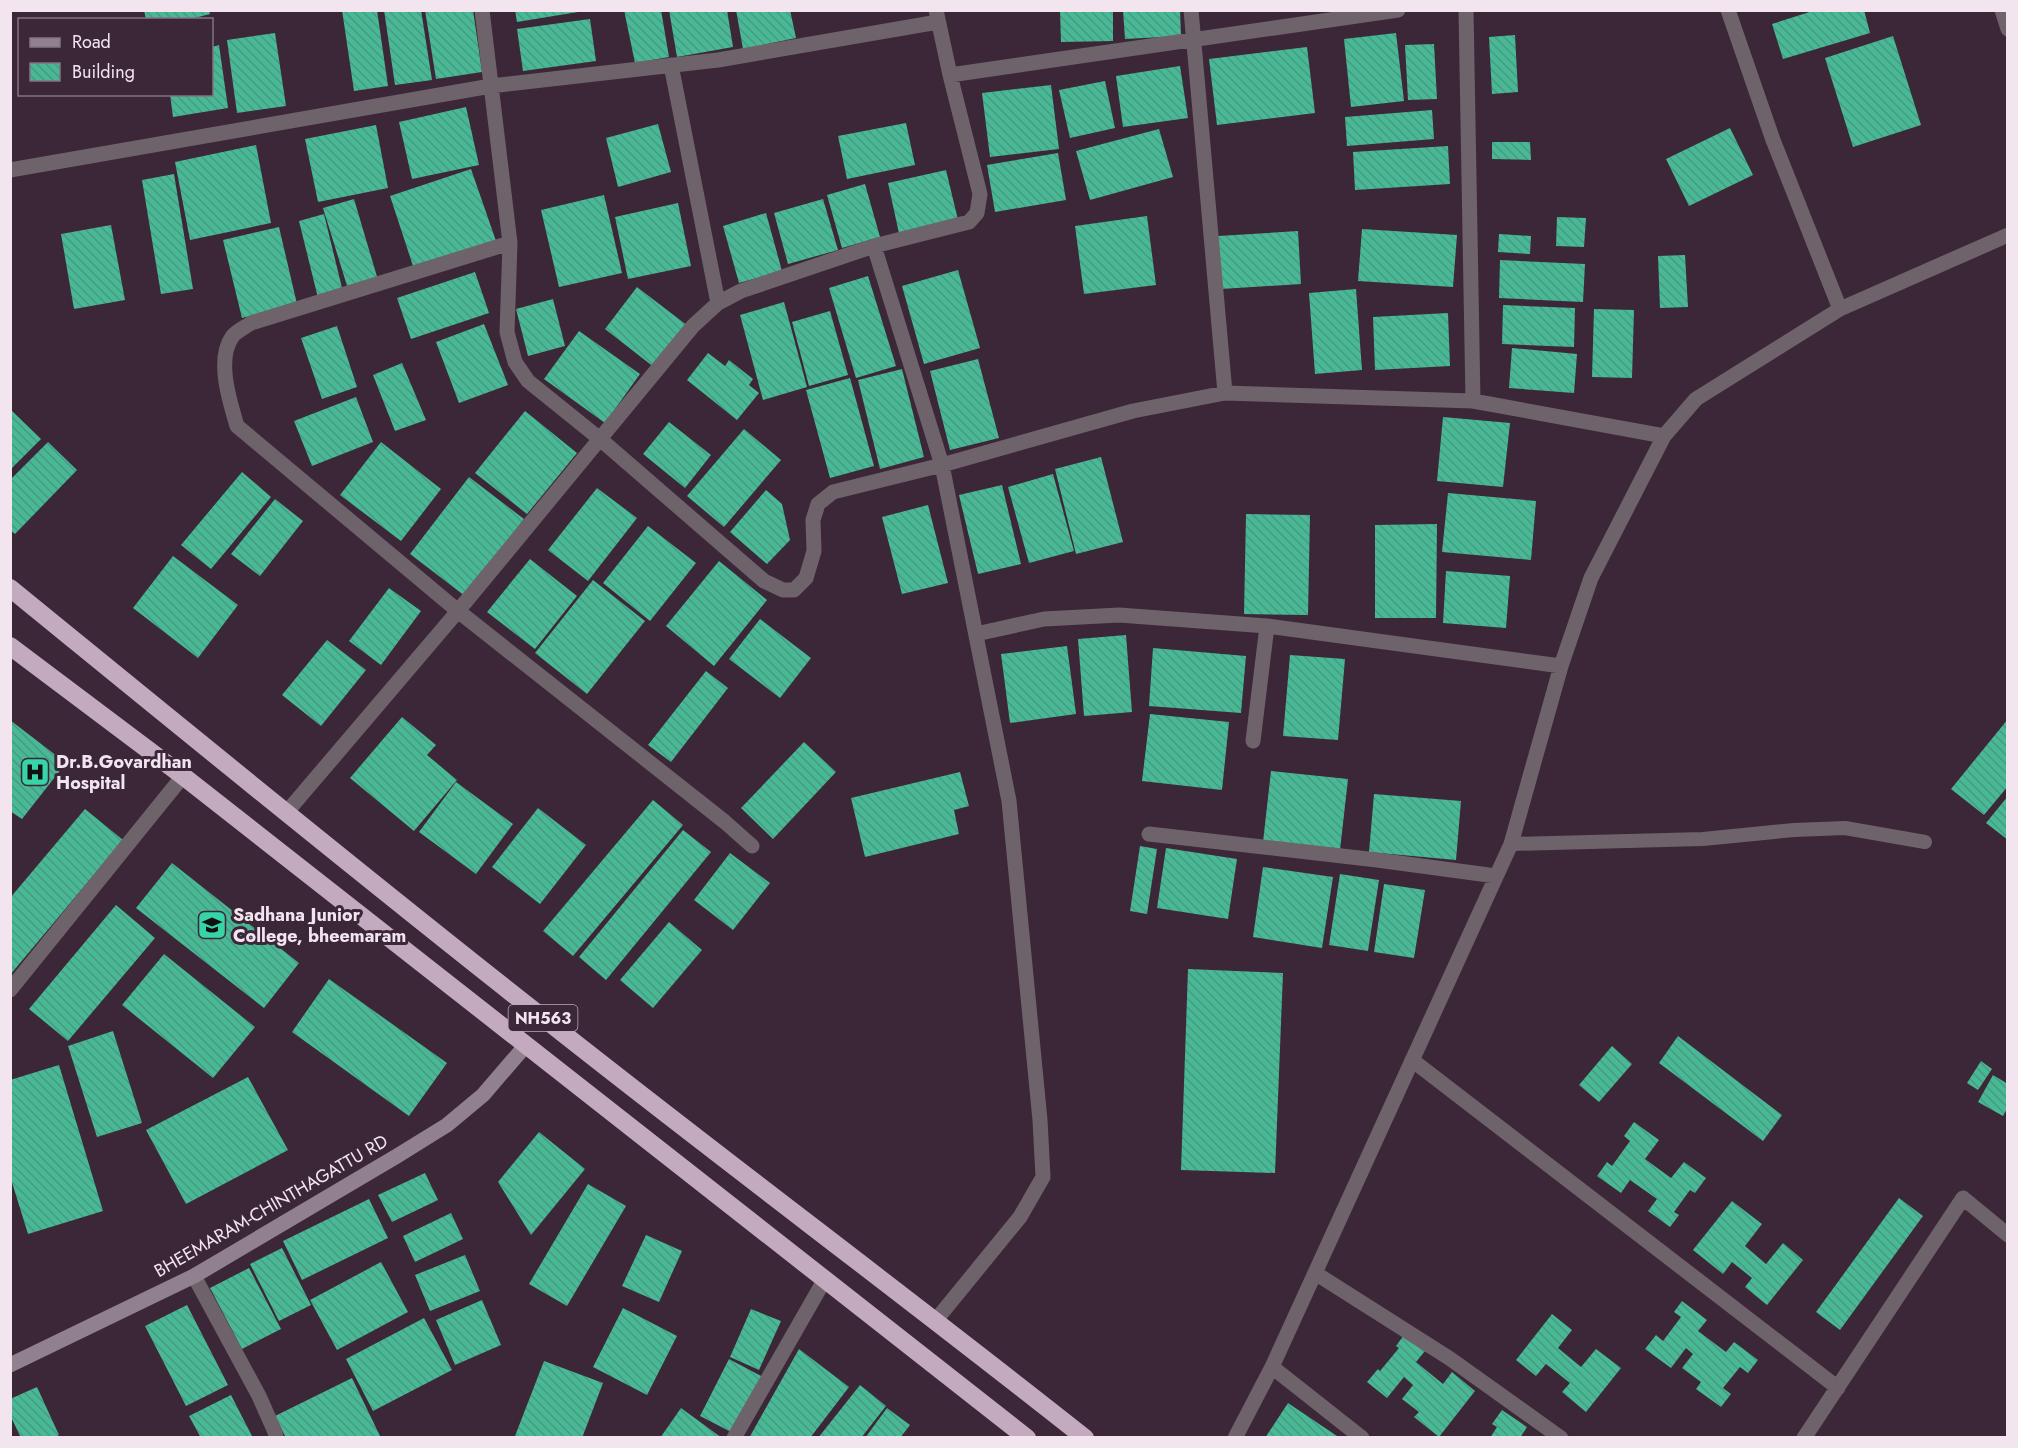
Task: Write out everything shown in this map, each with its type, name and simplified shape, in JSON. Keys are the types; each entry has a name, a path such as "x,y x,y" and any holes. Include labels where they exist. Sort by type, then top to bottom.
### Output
{"highway":[{"name":"NH563","path":"10,588 286,813 546,1020 1085,1437"},
{"name":"NH563","path":"10,646 183,776 1027,1437"}],"street":[{"path":"482,10 510,243 507,332 515,362 528,381 600,439 764,581 783,590 794,590 806,578 814,551 813,520 818,504 833,492 942,465 1133,411 1225,393 1473,401 1664,436"},
{"path":"1191,10 1225,393"},
{"path":"950,75 1398,10"},
{"path":"1466,10 1473,401"},
{"path":"1728,10 1773,140 1840,309"},
{"path":"2002,10 2007,29"},
{"path":"10,170 491,86 718,60 937,16 980,194 977,213 969,222 874,246 741,291 718,303 693,327 458,611 286,813"},
{"path":"671,65 718,303"},
{"path":"1236,1437 1272,1367 1511,844 1561,666 1591,578 1664,436 1696,399 1840,309 2007,235"},
{"path":"510,243 251,322 232,336 224,359 228,396 237,426 458,611 725,822 752,846"},
{"path":"874,246 942,465 1009,801 1041,1120 1043,1177 1020,1217 936,1320"},
{"path":"975,634 1044,619 1119,615 1267,626 1561,666"},
{"path":"1253,741 1267,626"},
{"path":"10,990 183,776"},
{"path":"1149,834 1496,876"},
{"name":"BHEEMARAM-CHINTHAGATTU RD","path":"10,1365 194,1276 447,1125 483,1095 526,1045"},
{"path":"1412,1060 1838,1388"},
{"path":"1804,1437 1963,1198 2007,1235"},
{"path":"1315,1273 1449,1358 1561,1437"},
{"path":"194,1276 260,1396 276,1437"},
{"path":"734,1437 825,1279"},
{"path":"1272,1367 1362,1437"}],"lane":[{"path":"1511,844 1703,838 1845,828 1925,842"}],"building":[{"path":"144,10 209,10 210,14 195,18 146,18"},
{"path":"342,10 377,10 388,86 354,91"},
{"path":"384,10 421,10 432,80 395,85"},
{"path":"425,10 473,10 482,72 436,79"},
{"path":"515,10 578,10 578,12 517,22"},
{"path":"624,10 661,10 669,57 635,63"},
{"path":"669,10 727,10 733,47 677,57"},
{"path":"736,10 790,10 796,38 743,49"},
{"path":"1060,10 1113,10 1113,41 1061,42"},
{"path":"1123,10 1180,10 1181,36 1125,39"},
{"path":"1816,10 1864,10 1870,33 1783,59 1772,24"},
{"path":"590,19 596,61 523,71 517,29"},
{"path":"275,33 286,106 237,113 227,40"},
{"path":"1396,33 1404,101 1351,107 1344,39"},
{"path":"1515,35 1518,92 1492,94 1489,37"},
{"path":"1893,36 1921,125 1853,147 1825,58"},
{"path":"1434,44 1437,99 1408,100 1405,45"},
{"path":"219,45 228,108 173,117 170,96 213,96 213,47"},
{"path":"1307,47 1315,113 1217,125 1209,59"},
{"path":"1180,66 1188,118 1123,127 1116,76"},
{"path":"1105,81 1115,128 1070,138 1059,90"},
{"path":"1051,85 1059,149 990,157 982,93"},
{"path":"466,107 479,165 412,179 399,122"},
{"path":"1432,110 1434,139 1347,146 1345,117"},
{"path":"906,123 915,165 847,179 838,136"},
{"path":"658,124 671,172 618,187 606,138"},
{"path":"376,125 388,188 318,202 305,139"},
{"path":"1730,128 1753,175 1689,206 1666,159"},
{"path":"1159,129 1173,177 1090,200 1076,151"},
{"path":"1492,142 1530,142 1531,160 1492,159"},
{"path":"256,145 271,223 190,240 175,162"},
{"path":"1448,146 1450,184 1355,190 1353,152"},
{"path":"1058,153 1066,200 995,212 987,165"},
{"path":"471,169 496,241 414,269 390,196"},
{"path":"946,170 959,224 900,238 888,183"},
{"path":"174,174 193,289 161,294 142,180"},
{"path":"865,184 880,237 842,248 827,195"},
{"path":"604,195 622,273 559,287 541,210"},
{"path":"354,199 378,280 348,289 323,208"},
{"path":"823,199 838,250 788,264 774,213"},
{"path":"678,203 691,266 628,279 615,217"},
{"path":"766,213 782,271 739,283 723,226"},
{"path":"324,214 343,292 318,298 299,221"},
{"path":"1147,216 1156,285 1084,294 1075,226"},
{"path":"1557,217 1586,218 1584,247 1556,246"},
{"path":"111,225 125,300 74,309 61,234"},
{"path":"279,227 297,304 242,318 223,240"},
{"path":"1362,229 1457,235 1453,287 1358,281"},
{"path":"1298,231 1301,284 1221,289 1218,236"},
{"path":"1499,234 1531,236 1530,254 1498,252"},
{"path":"1685,255 1688,307 1660,308 1658,256"},
{"path":"1500,260 1585,264 1583,302 1499,298"},
{"path":"958,270 980,348 924,364 902,286"},
{"path":"475,272 489,313 411,339 397,298"},
{"path":"868,276 896,366 856,378 829,288"},
{"path":"637,287 688,326 655,368 605,329"},
{"path":"1356,289 1362,370 1315,374 1309,293"},
{"path":"553,299 565,346 528,356 516,309"},
{"path":"784,302 807,387 763,400 740,315"},
{"path":"1503,305 1575,308 1574,347 1502,344"},
{"path":"1594,309 1634,310 1632,378 1592,377"},
{"path":"830,311 848,375 809,386 792,322"},
{"path":"1448,313 1450,366 1375,370 1373,317"},
{"path":"484,324 508,385 459,403 436,342"},
{"path":"337,326 357,387 322,399 301,338"},
{"path":"579,331 640,374 605,423 544,379"},
{"path":"1512,348 1577,354 1574,393 1509,388"},
{"path":"708,353 725,366 729,360 753,379 749,385 759,393 737,420 687,380"},
{"path":"978,359 999,438 950,450 930,371"},
{"path":"402,363 426,420 395,431 373,375"},
{"path":"902,369 924,457 880,469 858,380"},
{"path":"850,378 874,466 830,478 806,390"},
{"path":"356,397 373,442 312,466 294,421"},
{"path":"10,409 41,439 10,470"},
{"path":"525,411 577,453 527,514 475,473"},
{"path":"1443,417 1510,423 1503,487 1437,481"},
{"path":"669,422 711,455 685,488 643,454"},
{"path":"744,429 781,460 724,527 687,496"},
{"path":"48,442 77,470 15,534 10,530 10,480"},
{"path":"381,442 441,489 401,541 340,495"},
{"path":"1101,457 1123,542 1076,554 1055,469"},
{"path":"242,472 271,497 211,569 181,545"},
{"path":"1053,474 1074,551 1029,563 1008,487"},
{"path":"469,477 524,519 465,596 410,554"},
{"path":"1002,485 1021,564 978,574 959,495"},
{"path":"597,488 637,518 588,581 548,550"},
{"path":"766,490 782,504 790,540 767,564 730,532"},
{"path":"1448,493 1536,501 1531,560 1442,552"},
{"path":"275,499 303,521 260,576 231,554"},
{"path":"928,505 948,583 902,594 882,517"},
{"path":"1246,514 1310,515 1308,615 1244,614"},
{"path":"1437,524 1436,618 1375,618 1375,525"},
{"path":"648,526 696,563 650,621 603,583"},
{"path":"173,556 238,605 198,658 133,608"},
{"path":"530,559 577,596 535,649 487,612"},
{"path":"719,561 767,600 714,666 666,626"},
{"path":"1446,571 1510,576 1506,628 1443,623"},
{"path":"593,580 645,621 587,694 535,653"},
{"path":"389,588 421,611 381,665 349,641"},
{"path":"760,619 811,658 780,698 729,659"},
{"path":"1126,635 1132,712 1084,716 1078,639"},
{"path":"327,640 366,670 321,726 282,695"},
{"path":"1067,646 1076,714 1010,723 1001,654"},
{"path":"1153,648 1246,656 1241,713 1149,706"},
{"path":"1290,655 1345,659 1338,740 1283,736"},
{"path":"706,671 728,688 671,762 648,745"},
{"path":"1150,714 1229,722 1222,790 1142,781"},
{"path":"402,717 436,745 427,755 457,780 414,831 350,778"},
{"path":"2008,719 2008,786 1984,815 1951,789"},
{"path":"10,720 66,763 22,819 10,811"},
{"path":"804,742 836,772 773,839 741,808"},
{"path":"1271,771 1348,779 1340,850 1263,842"},
{"path":"960,772 969,806 954,810 959,834 865,857 851,798"},
{"path":"456,782 513,824 476,874 419,832"},
{"path":"1374,794 1461,801 1456,860 1369,852"},
{"path":"2008,796 2008,840 1986,823"},
{"path":"653,800 683,825 573,956 543,931"},
{"path":"538,808 586,845 540,904 492,867"},
{"path":"85,809 123,840 10,975 10,898"},
{"path":"683,830 711,852 606,980 579,957"},
{"path":"1140,846 1157,849 1147,914 1130,911"},
{"path":"1166,848 1237,859 1228,919 1157,908"},
{"path":"730,853 770,883 733,930 694,900"},
{"path":"172,863 299,963 264,1008 136,908"},
{"path":"1263,867 1333,877 1322,948 1253,937"},
{"path":"1340,874 1379,880 1368,951 1329,945"},
{"path":"1384,884 1425,890 1414,958 1374,952"},
{"path":"116,905 155,938 68,1041 29,1009"},
{"path":"669,922 702,950 653,1008 620,980"},
{"path":"164,954 255,1027 213,1078 122,1005"},
{"path":"1188,969 1283,973 1275,1173 1181,1170"},
{"path":"329,979 447,1063 409,1116 292,1032"},
{"path":"113,1031 142,1123 97,1137 68,1046"},
{"path":"1678,1036 1782,1115 1763,1141 1659,1063"},
{"path":"1612,1046 1632,1064 1599,1102 1579,1085"},
{"path":"1981,1061 1992,1069 1978,1090 1967,1083"},
{"path":"59,1065 103,1211 28,1234 10,1176 10,1080"},
{"path":"1993,1075 2008,1084 2008,1107 2003,1116 1978,1102"},
{"path":"248,1077 288,1150 186,1204 146,1130"},
{"path":"1634,1122 1659,1140 1645,1159 1671,1178 1684,1162 1706,1178 1695,1193 1690,1190 1674,1212 1679,1215 1670,1227 1648,1211 1657,1199 1630,1180 1621,1193 1597,1176 1607,1162 1612,1166 1630,1141 1624,1136"},
{"path":"539,1132 585,1169 531,1235 498,1182"},
{"path":"425,1173 438,1200 392,1222 378,1195"},
{"path":"588,1184 626,1206 567,1306 529,1284"},
{"path":"1899,1198 1923,1216 1840,1330 1816,1312"},
{"path":"369,1199 388,1238 302,1280 283,1241"},
{"path":"1732,1201 1762,1224 1745,1246 1766,1264 1783,1243 1803,1260 1767,1305 1745,1287 1752,1278 1732,1262 1723,1274 1693,1250"},
{"path":"451,1213 463,1239 415,1262 403,1236"},
{"path":"646,1235 682,1251 659,1302 622,1286"},
{"path":"282,1248 311,1305 279,1321 250,1264"},
{"path":"465,1255 480,1291 430,1311 415,1275"},
{"path":"381,1262 408,1312 337,1350 310,1300"},
{"path":"249,1268 281,1329 242,1349 210,1288"},
{"path":"482,1300 501,1345 455,1365 436,1320"},
{"path":"1682,1301 1707,1320 1698,1331 1726,1352 1734,1342 1758,1360 1748,1373 1740,1367 1723,1388 1731,1394 1721,1407 1696,1389 1701,1382 1682,1368 1693,1354 1686,1348 1671,1368 1645,1349 1656,1335 1663,1341 1681,1317 1674,1312"},
{"path":"187,1305 228,1385 186,1406 145,1326"},
{"path":"623,1308 677,1336 647,1395 593,1367"},
{"path":"751,1309 781,1321 759,1370 730,1357"},
{"path":"1552,1314 1572,1330 1558,1348 1581,1367 1596,1349 1621,1368 1586,1412 1562,1392 1570,1383 1546,1364 1536,1376 1516,1360"},
{"path":"424,1318 452,1370 373,1411 346,1359"},
{"path":"1404,1335 1425,1351 1416,1362 1443,1384 1452,1372 1475,1391 1439,1437 1414,1417 1419,1412 1402,1399 1413,1385 1404,1377 1387,1398 1367,1382 1378,1369 1380,1371 1399,1348 1396,1346"},
{"path":"799,1349 849,1387 810,1438 749,1438"},
{"path":"729,1359 763,1377 735,1434 700,1416"},
{"path":"544,1361 603,1383 582,1438 515,1436"},
{"path":"352,1378 381,1438 286,1438 275,1416"},
{"path":"860,1385 886,1406 861,1438 818,1438"},
{"path":"37,1387 59,1435 54,1438 21,1438 10,1415 10,1399"},
{"path":"231,1395 253,1438 201,1438 189,1416"},
{"path":"1288,1403 1340,1438 1265,1438"},
{"path":"681,1408 722,1438 660,1438"},
{"path":"887,1408 910,1425 900,1438 865,1438"},
{"path":"1502,1410 1527,1427 1520,1438 1490,1438 1497,1427 1492,1424"}],"place":[{"name":"Dr.B.Govardhan Hospital","path":"35,772"},
{"name":"Sadhana Junior College, bheemaram","path":"212,925"}]}
